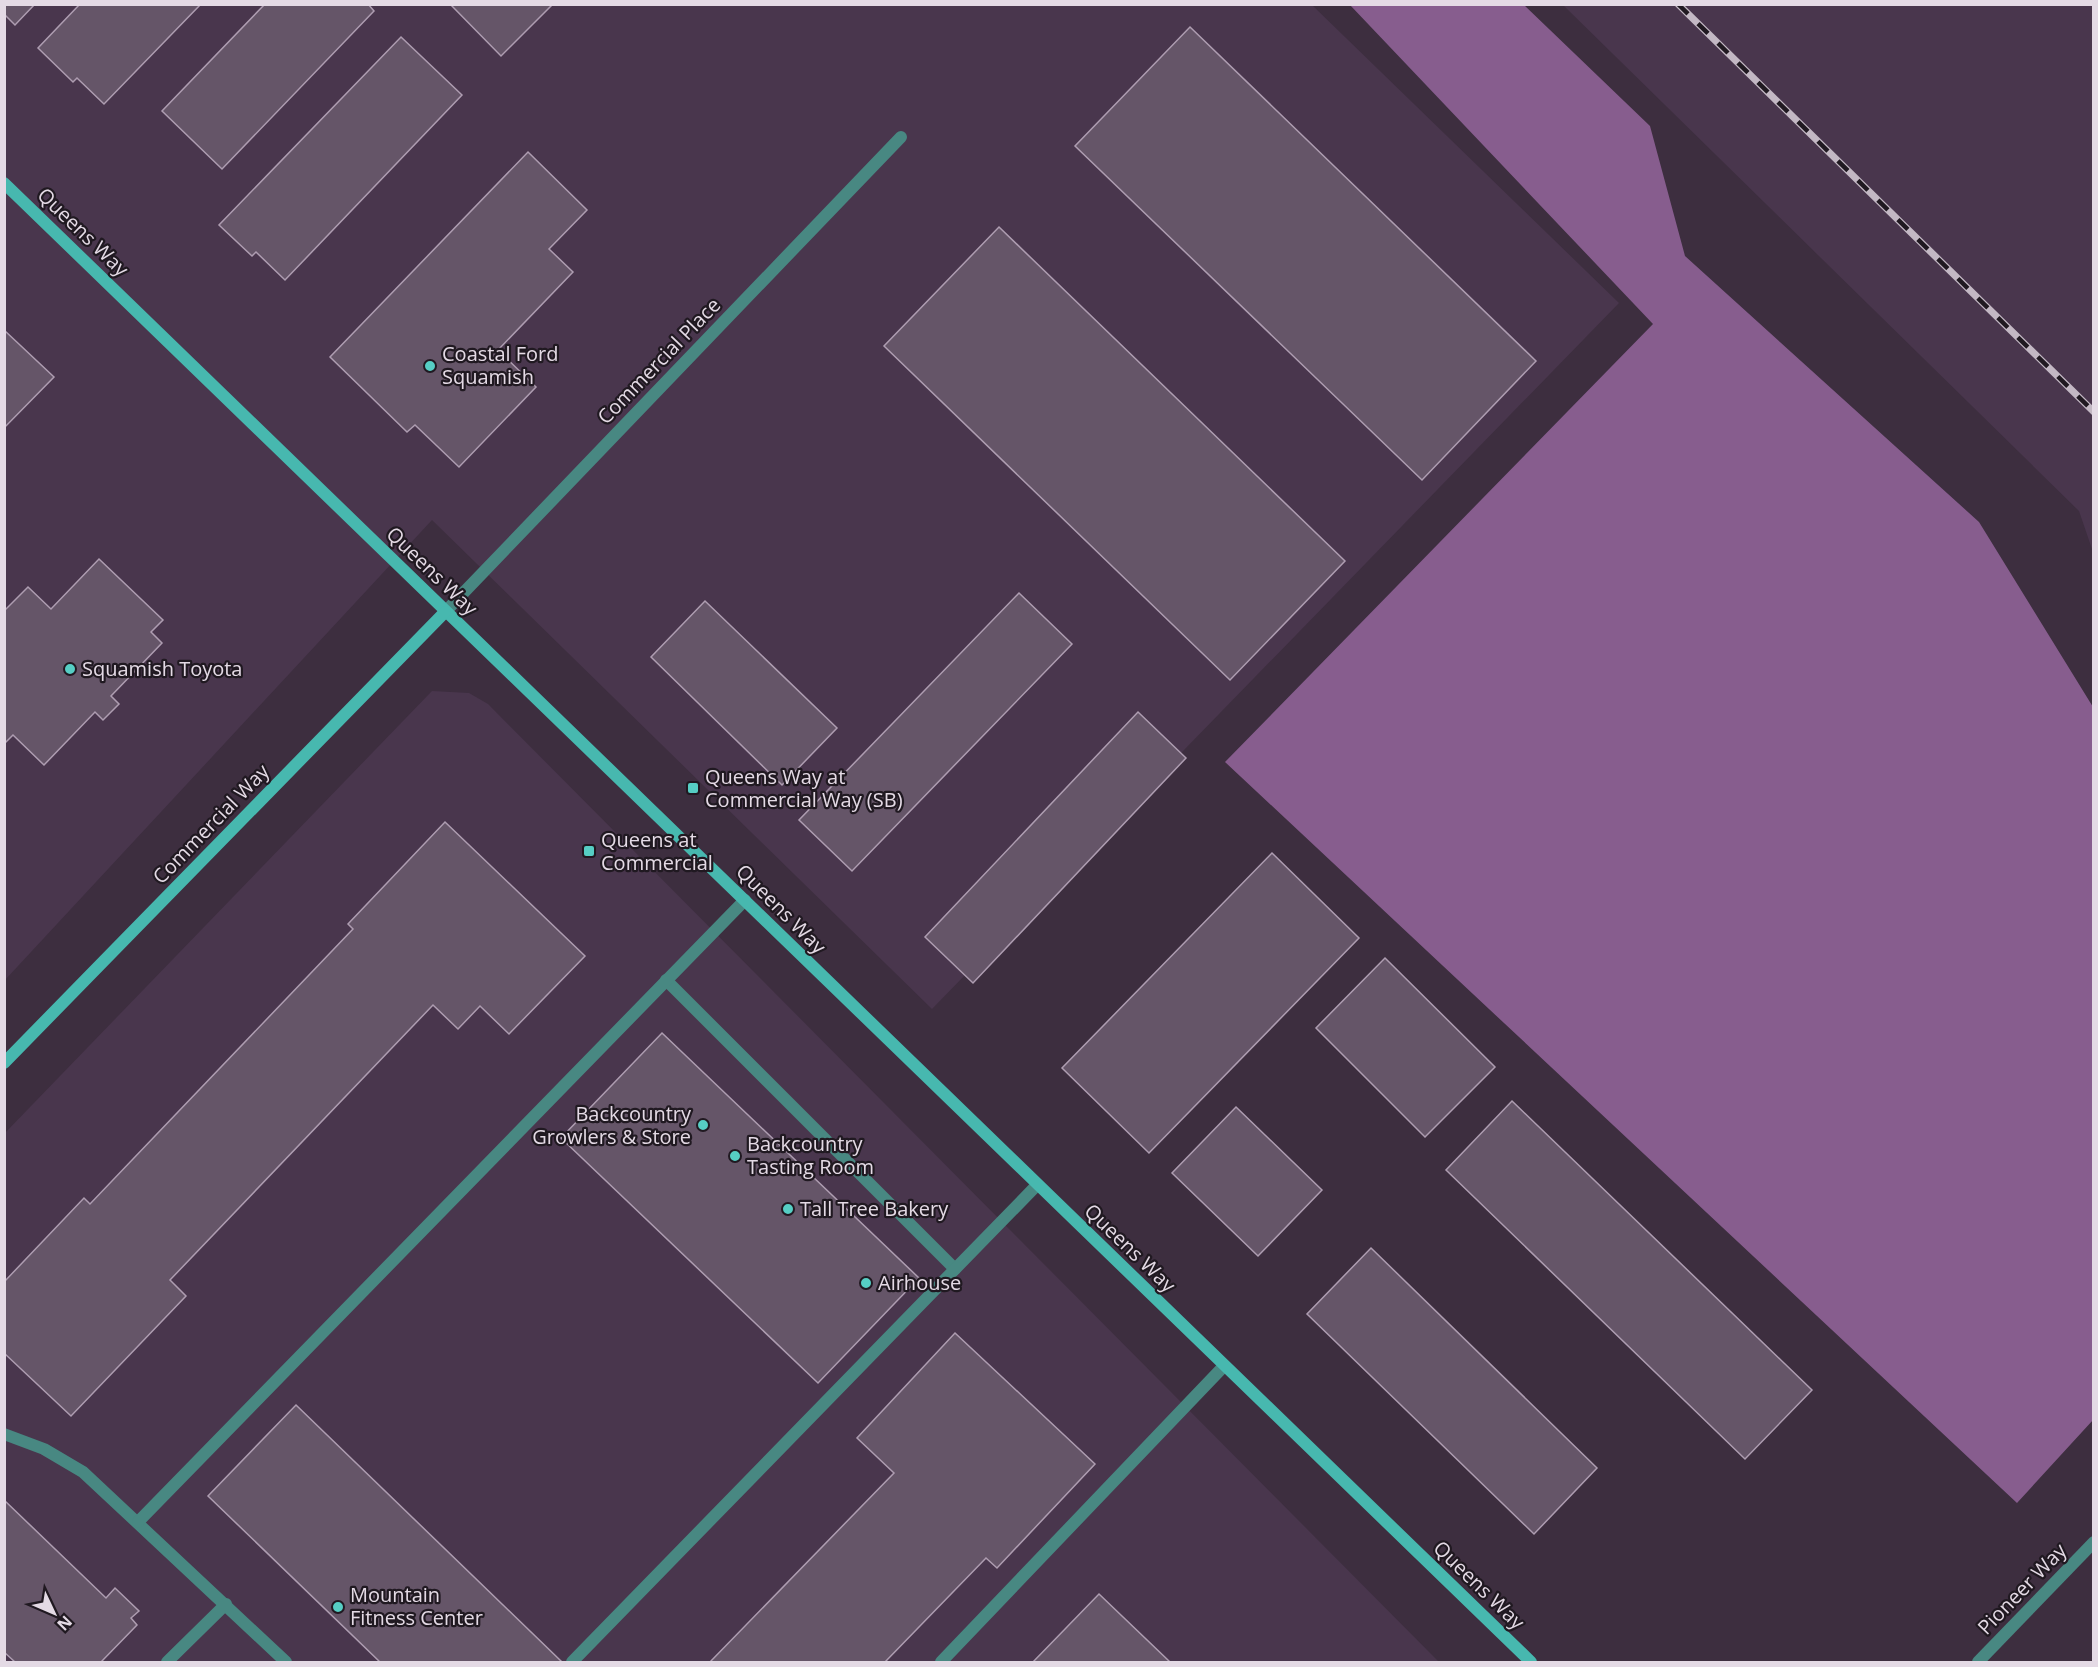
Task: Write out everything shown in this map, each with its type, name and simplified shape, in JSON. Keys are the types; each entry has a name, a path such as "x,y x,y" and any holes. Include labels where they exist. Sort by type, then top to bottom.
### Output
{"street":[{"name":"Commercial Place","path":"445,612 901,137"},
{"name":"Queens Way","path":"4,183 1531,1662"},
{"name":"Commercial Way","path":"4,1063 445,612"},
{"path":"138,1522 745,900"},
{"path":"666,980 955,1269"},
{"path":"572,1662 1037,1185"},
{"path":"941,1662 1224,1366"},
{"path":"4,1434 44,1449 83,1472 286,1662"},
{"name":"Pioneer Way","path":"1978,1662 2094,1542"},
{"path":"167,1662 226,1604"}],"shaded area":[{"path":"5,5 1312,5 1619,303 932,1009 432,520 5,980"},
{"path":"1350,5 1524,5 1650,126 1685,256 1979,522 2093,707 2093,1420 2017,1503 1225,762 1653,324"},
{"path":"1563,5 2093,5 2093,552 2079,511"},
{"path":"432,691 469,693 488,704 1439,1662 5,1662 4,1134"}],"building":[{"path":"4,4 35,4 15,25 4,14"},
{"path":"80,4 201,4 104,104 77,78 73,82 38,48"},
{"path":"265,4 368,4 374,11 222,169 162,111"},
{"path":"450,4 553,4 501,56"},
{"path":"1190,27 1536,361 1422,480 1075,146"},
{"path":"401,37 462,95 285,280 256,252 252,256 219,225"},
{"path":"528,152 587,210 549,249 573,272 498,350 536,387 459,467 415,425 407,432 330,357"},
{"path":"999,227 1345,561 1230,680 884,346"},
{"path":"4,330 54,377 4,428"},
{"name":"Squamish Toyota","path":"99,559 163,620 151,632 162,643 111,696 119,704 103,720 95,712 44,765 13,735 4,744 4,611 28,587 51,609"},
{"path":"1019,593 1072,644 852,871 799,820"},
{"path":"705,601 837,728 782,785 651,657"},
{"path":"1138,712 1186,758 973,983 925,937"},
{"path":"445,822 585,956 509,1034 480,1006 458,1029 433,1005 170,1280 186,1296 71,1416 4,1353 4,1282 84,1198 90,1204 353,929 348,924"},
{"path":"1272,853 1359,938 1149,1153 1062,1068"},
{"path":"1385,958 1495,1067 1425,1137 1316,1028"},
{"path":"662,1033 919,1278 818,1383 561,1138"},
{"path":"1512,1101 1812,1390 1745,1459 1446,1170"},
{"path":"1236,1107 1322,1190 1258,1256 1172,1173"},
{"path":"1371,1248 1597,1468 1534,1534 1307,1314"},
{"path":"955,1333 1095,1464 997,1568 986,1558 885,1662 710,1662 894,1473 857,1438"},
{"path":"296,1405 562,1662 380,1662 208,1496"},
{"path":"4,1500 106,1598 115,1588 139,1611 131,1618 137,1625 101,1662 15,1662 4,1652"},
{"path":"1099,1594 1170,1662 1033,1662"}],"railway":[{"path":"1678,4 2094,412"}],"place":[{"name":"Coastal Ford Squamish","path":"430,366"},
{"name":"Squamish Toyota","path":"70,669"},
{"name":"Queens Way at Commercial Way (SB)","path":"693,788"},
{"name":"Queens at Commercial","path":"589,851"},
{"name":"Backcountry Growlers & Store","path":"703,1125"},
{"name":"Backcountry Tasting Room","path":"735,1156"},
{"name":"Tall Tree Bakery","path":"788,1209"},
{"name":"Airhouse","path":"866,1283"},
{"name":"Mountain Fitness Center","path":"338,1607"}]}
